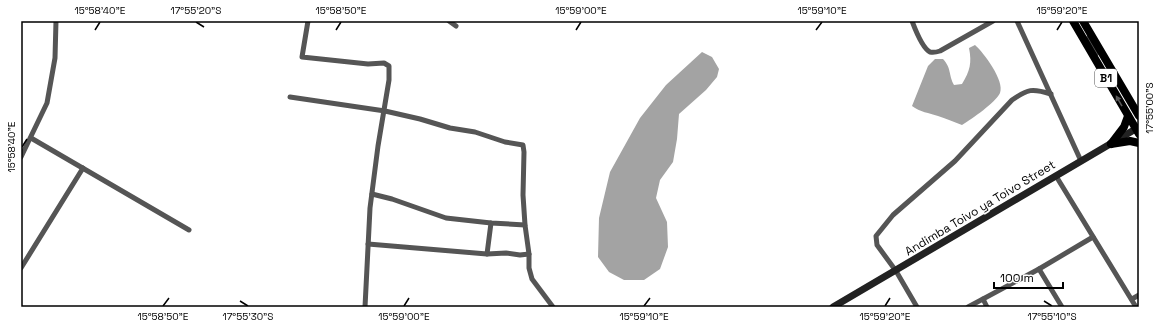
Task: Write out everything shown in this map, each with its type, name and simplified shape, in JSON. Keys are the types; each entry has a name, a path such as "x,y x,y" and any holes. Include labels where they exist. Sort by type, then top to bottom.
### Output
{"main road":[{"name":"B1","path":"1073,21 1128,116 1138,130"},
{"name":"B1","path":"1083,21 1135,106 1139,116"},
{"path":"1111,144 1124,127 1128,116"},
{"path":"1111,144 1130,141 1139,143"}],"street":[{"path":"21,158 47,103 55,58 56,21"},
{"path":"308,21 302,58 368,64 384,63 389,66 389,80 385,111 378,146 372,194 365,307"},
{"path":"449,21 456,26"},
{"path":"912,21 922,44 930,52 935,53 993,21"},
{"path":"1017,21 1081,161"},
{"path":"1083,21 1108,80"},
{"path":"917,307 896,271 877,246 876,236 893,215 955,160 1012,100 1023,93 1033,90 1051,94"},
{"path":"290,97 385,111 450,128 469,130 500,141 523,146 523,195 530,274 532,279 553,307"},
{"name":"Andimba Toivo ya Toivo Street","path":"833,307 842,305 896,271 1081,161 1138,130"},
{"path":"31,138 189,230"},
{"path":"21,268 83,168"},
{"path":"1056,176 1136,307"},
{"path":"372,194 392,199 446,218 525,225"},
{"path":"487,254 491,223"},
{"path":"968,307 1039,269 1093,237"},
{"path":"368,244 487,254 529,254"},
{"path":"1039,269 1062,307"},
{"path":"1132,299 1139,295"},
{"path":"983,300 987,307"}],"shaded area":[{"path":"975,45 997,75 1001,88 998,97 994,101 962,125 921,111 912,106 928,66 935,59 943,59 946,63 954,85 962,84 970,67 969,48"},
{"path":"702,52 712,57 719,69 717,77 706,90 679,114 673,162 660,180 656,198 667,222 668,247 660,269 644,280 624,280 609,272 598,257 599,218 610,172 640,118 666,85"}]}
